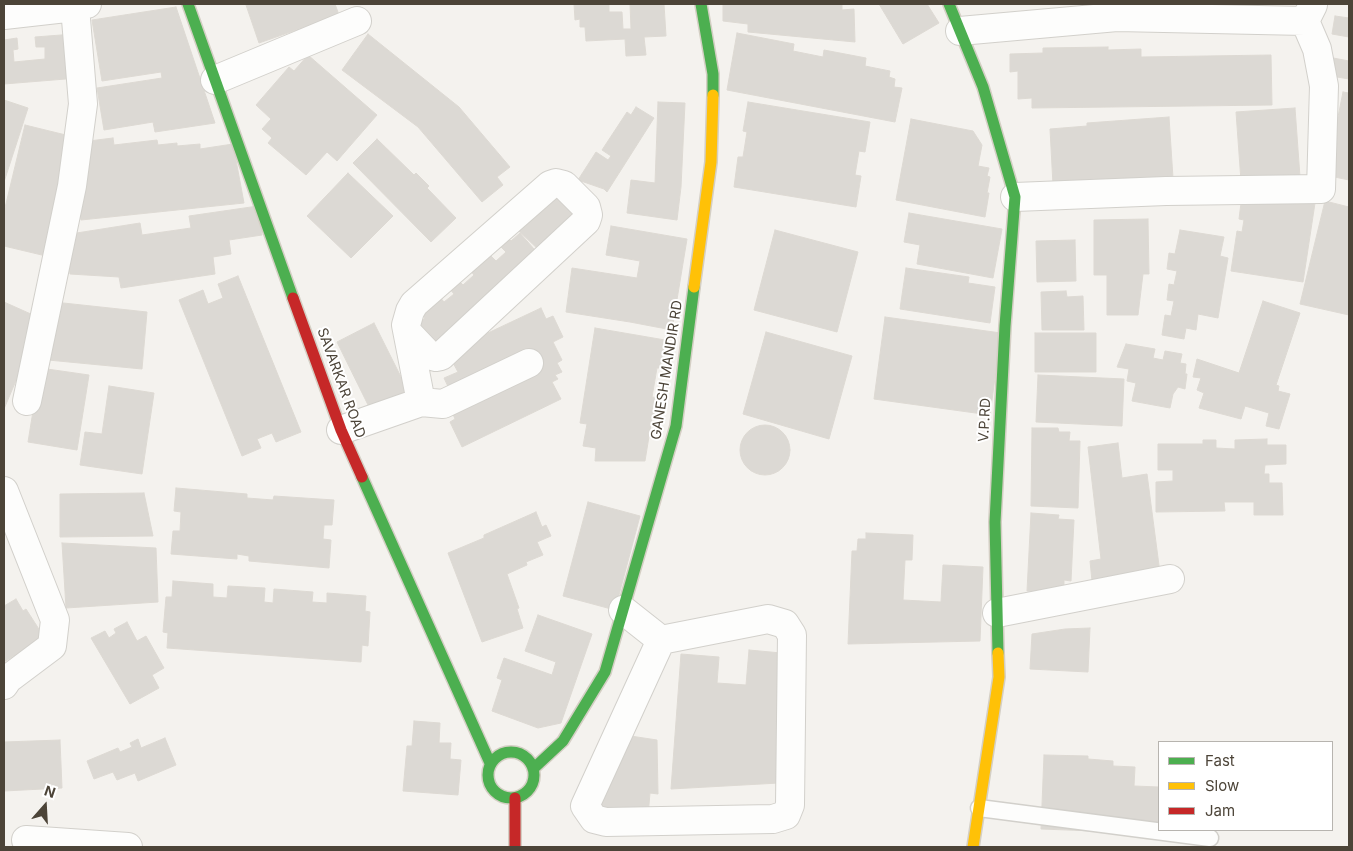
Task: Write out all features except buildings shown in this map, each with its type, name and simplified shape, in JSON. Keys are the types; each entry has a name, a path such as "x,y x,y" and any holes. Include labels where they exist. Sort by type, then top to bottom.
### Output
{"street":[{"name":"SAVARKAR ROAD","path":"188,4 341,430 490,763"},
{"name":"GANESH MANDIR RD","path":"533,769 563,741 605,672 676,426 711,162 713,74 702,4"},
{"name":"V.P.RD","path":"949,4 983,87 1015,197 1005,326 995,522 999,677 973,847"},
{"path":"4,15 81,5 84,104 72,186 27,401"},
{"path":"960,31 1117,17 1310,12 1324,86 1320,189 1166,191 1015,197"},
{"path":"215,80 357,21"},
{"path":"408,333 429,355 441,356 586,221 588,214 586,207 564,185 556,183 550,185 414,304 406,325 421,402"},
{"path":"341,430 421,402 443,404 528,363"},
{"path":"4,491 55,620 52,646 8,679 4,685"},
{"path":"998,613 1170,579"},
{"path":"623,610 661,640 768,619 785,624 792,635 790,804 786,815 774,819 754,820 606,822 594,819 585,806 661,640"},
{"path":"510,752 524,756 530,762 534,777 528,791 522,796 515,798 500,796 494,792 488,778 490,763 496,757 510,752"},
{"path":"515,798 515,847"},
{"path":"26,840 128,847"}],"lane":[{"path":"979,808 1210,838"}],"traffic: fast":[{"path":"188,4 293,298"},
{"path":"701,4 713,74 713,95"},
{"path":"949,4 983,87 1015,197 1005,326 995,522 998,653"},
{"path":"533,769 563,741 605,672 676,426 694,287"},
{"path":"362,477 490,763"},
{"path":"506,752 516,752 530,762 534,775 530,788 524,794 516,798 506,798 492,788 488,780 488,770 498,756 506,752"}],"traffic: slow":[{"path":"694,287 711,162 713,95"},
{"path":"973,847 999,677 998,653"}],"traffic: jam":[{"path":"293,298 341,430 362,477"},
{"path":"515,798 515,847"}]}
